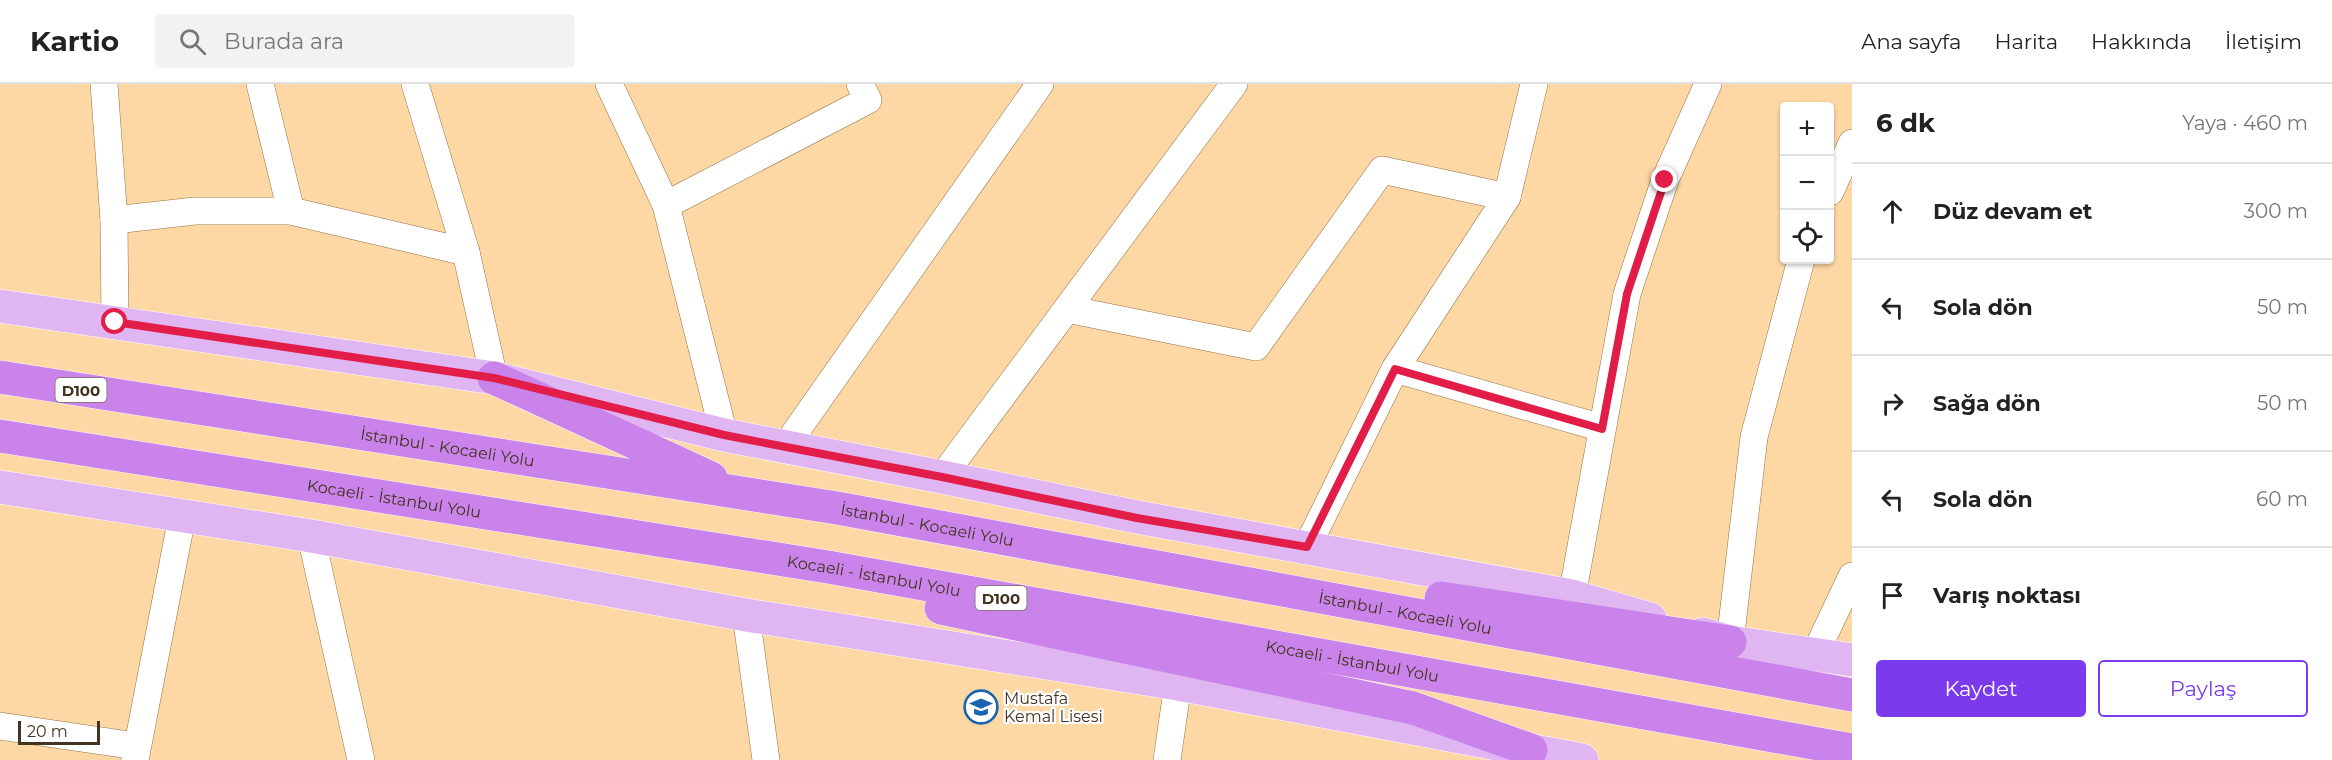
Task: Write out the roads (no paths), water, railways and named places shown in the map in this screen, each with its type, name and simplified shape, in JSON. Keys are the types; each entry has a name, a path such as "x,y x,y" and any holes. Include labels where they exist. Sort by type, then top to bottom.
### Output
{"highway":[{"name":"İstanbul - Kocaeli Yolu","path":"0,377 837,508 1852,695"},
{"path":"494,378 748,495"},
{"name":"Kocaeli - İstanbul Yolu","path":"0,436 802,563 1852,750"},
{"path":"980,535 1191,557 1530,613 1730,642"},
{"path":"802,563 953,612 1140,649 1413,708 1531,750"}],"main road":[{"path":"0,306 494,378 724,435 1137,518 1572,596 1730,642 1852,660"},
{"path":"0,487 311,536 746,615 1178,684 1582,760"}],"street":[{"path":"104,84 114,220 115,322"},
{"path":"260,84 291,211"},
{"path":"416,84 466,252 494,378"},
{"path":"666,205 868,100 860,84"},
{"path":"785,447 1040,84"},
{"path":"942,477 1234,84"},
{"path":"1307,547 1395,369 1507,197 1534,84"},
{"path":"1572,596 1627,294 1665,180 1708,84"},
{"path":"614,86 666,205 724,435"},
{"path":"1834,183 1852,142"},
{"path":"1067,309 1256,347 1382,170 1507,197"},
{"path":"114,220 195,211 291,211 466,252"},
{"path":"1730,642 1754,437 1800,264"},
{"path":"1395,369 1602,429"},
{"path":"0,726 135,753 182,517"},
{"path":"311,536 361,760"},
{"path":"1815,654 1852,576"},
{"path":"746,615 766,760"},
{"path":"1167,760 1178,684"}],"place":[{"name":"Mustafa Kemal Lisesi","path":"981,707"}]}
